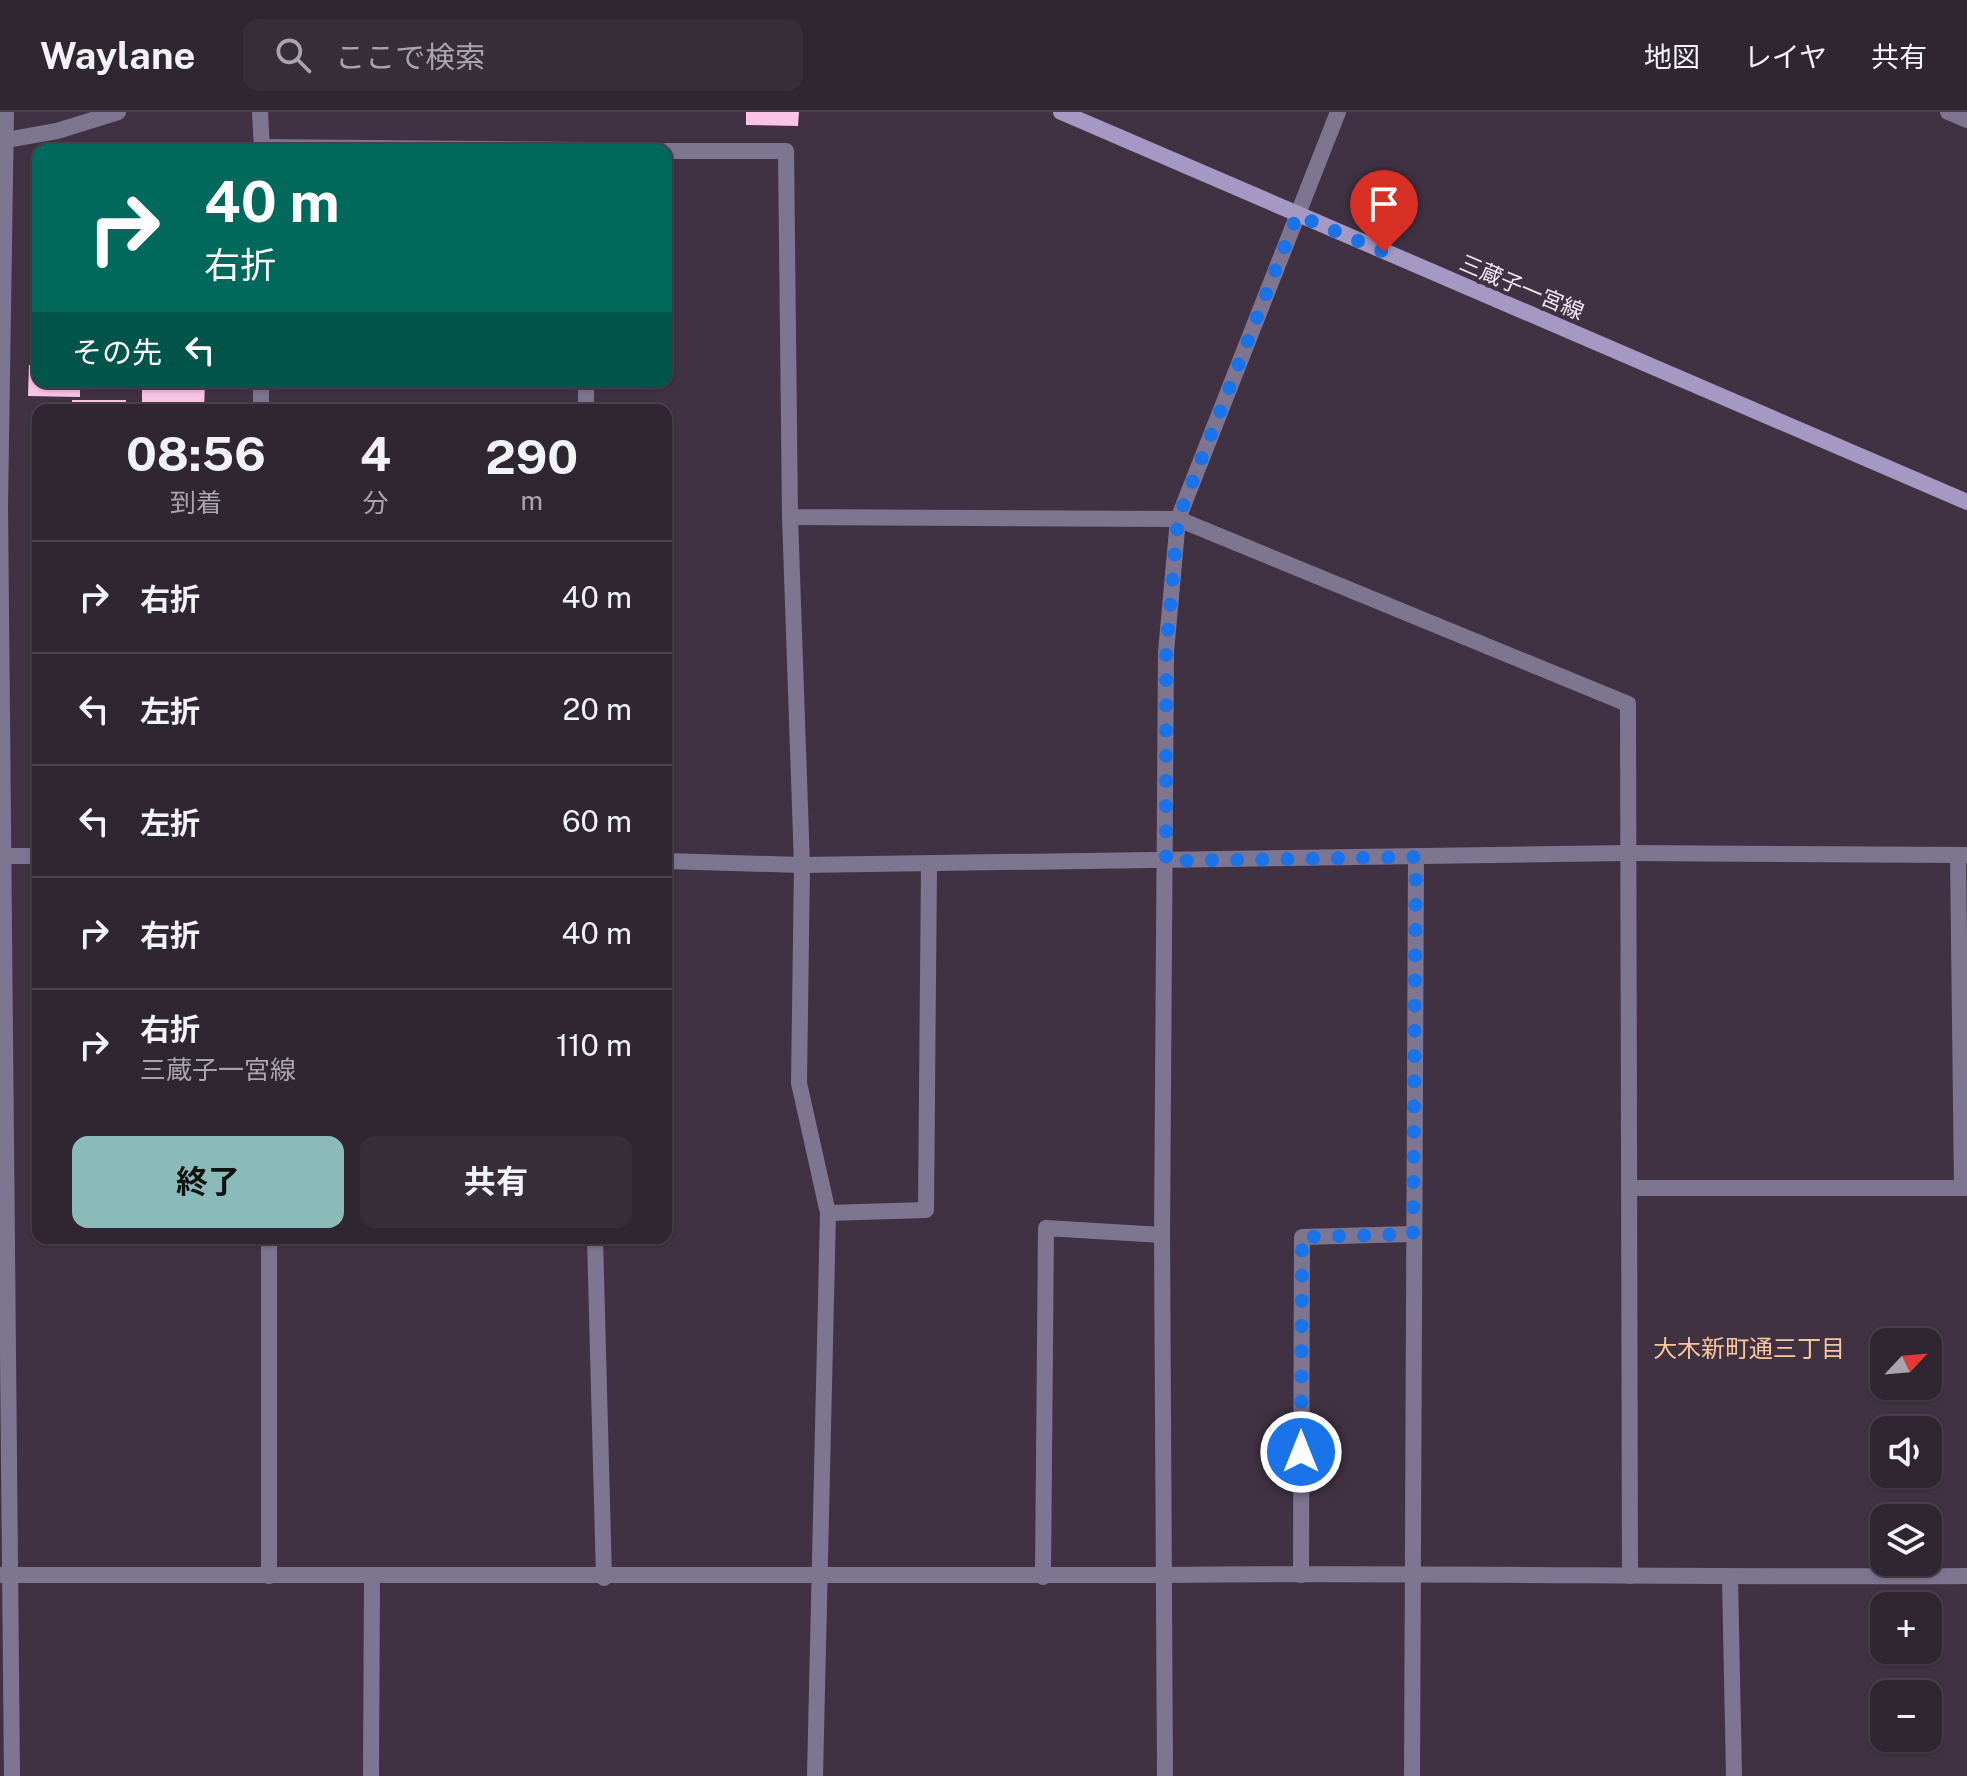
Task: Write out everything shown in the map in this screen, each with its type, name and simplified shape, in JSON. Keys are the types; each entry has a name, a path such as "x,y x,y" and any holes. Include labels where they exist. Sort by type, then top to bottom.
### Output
{"main road":[{"name":"三蔵子一宮線","path":"1061,112 1967,502"}],"street":[{"path":"6,112 3,141 0,506 6,1575 12,1776"},
{"path":"3,141 57,131 118,112"},
{"path":"260,112 262,144"},
{"path":"1165,1776 1162,1235 1166,652 1178,519 1338,112"},
{"path":"1948,112 1967,120"},
{"path":"672,151 786,151 790,517 802,865 799,1083 828,1213 815,1776"},
{"path":"790,517 1178,519 1628,704 1630,1576"},
{"path":"672,861 802,865 1628,853 1962,855 1964,1188 1629,1188"},
{"path":"2,856 32,856"},
{"path":"1412,1776 1416,857"},
{"path":"828,1213 926,1210 929,864"},
{"path":"1043,1577 1046,1228 1162,1235"},
{"path":"1301,1575 1302,1237 1413,1234"},
{"path":"269,1244 269,1576"},
{"path":"595,1244 604,1578"},
{"path":"6,1575 604,1578 1967,1576"},
{"path":"371,1776 372,1576"},
{"path":"1730,1578 1734,1776"}],"building":[{"path":"746,112 799,112 798,126 746,125"},
{"path":"29,365 32,365 32,388 80,388 80,397 28,396"},
{"path":"142,388 205,388 204,404 142,404"},
{"path":"72,400 126,400 126,404 72,404"}],"district":[{"name":"大木新町通三丁目","path":"1749,1349"}],"route":[{"path":"1301,1452 1302,1237 1413,1234 1416,857 1166,861 1166,652 1178,519 1297,215 1384,252"}]}
